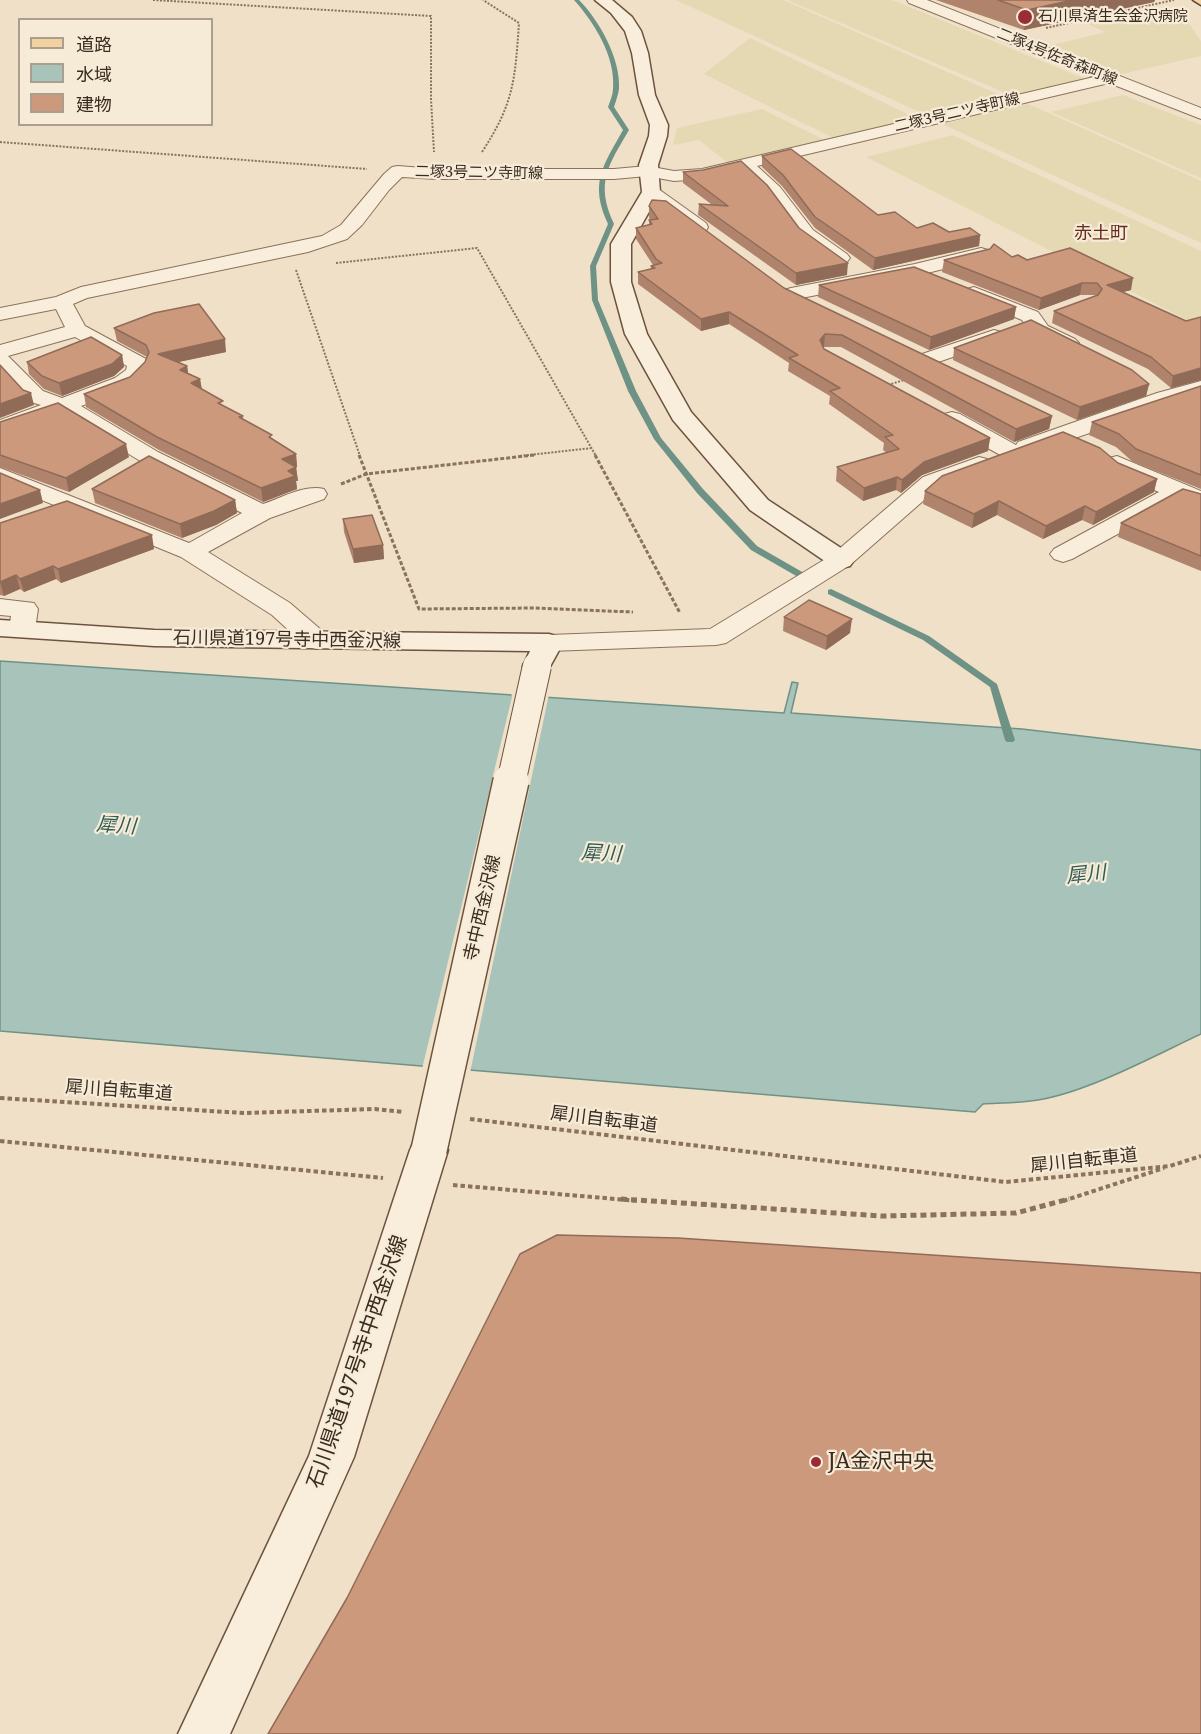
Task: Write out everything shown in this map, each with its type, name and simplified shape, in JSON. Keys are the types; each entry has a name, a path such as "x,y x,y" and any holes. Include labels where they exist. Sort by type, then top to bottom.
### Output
{"street":[{"path":"603,0 633,27 640,44 648,96 660,127 649,181 621,244 621,282 636,334 681,415 759,505 841,560"},
{"name":"二塚4号佐奇森町線","path":"914,0 1201,114"},
{"name":"二塚3号二ツ寺町線","path":"0,314 62,302 81,293 292,259 338,236 350,226 384,181 398,171 436,174 614,174 649,181 702,174 1109,78"},
{"path":"743,163 774,190 806,234 870,279"},
{"path":"649,181 716,239"},
{"path":"791,294 915,270 981,254"},
{"path":"915,270 1031,316 1032,322 1040,330 1089,353"},
{"path":"772,280 791,294 823,310"},
{"path":"0,428 123,383 136,373 138,364 77,330 62,302"},
{"path":"927,360 1055,314"},
{"path":"0,352 77,330"},
{"path":"906,350 952,373"},
{"path":"0,361 35,396 63,405 140,463 261,513"},
{"path":"543,655 716,637 841,560 931,482 1012,452 1075,436 1156,390 1201,387"},
{"path":"930,407 1012,452"},
{"path":"1075,436 1107,454 1124,469 1201,500"},
{"path":"0,475 190,552 281,609 317,641"},
{"path":"40,515 69,504 100,486"},
{"path":"1063,554 1178,491"},
{"path":"190,552 261,513 315,494"},
{"path":"0,607 25,609 11,628"},
{"name":"石川県道197号寺中西金沢線","path":"11,628 154,638 317,641 543,655"},
{"name":"寺中西金沢線","path":"419,1148 543,655"},
{"name":"石川県道197号寺中西金沢線","path":"204,1734 331,1457 419,1148"}],"path":[{"path":"153,0 431,16 430,99 436,174"},
{"path":"474,174 483,150 501,123 515,82 519,23 483,0"},
{"path":"1006,36 1174,0"},
{"path":"0,142 398,171"},
{"path":"637,613 534,608 420,609 366,474 292,259 477,248 592,448 681,616 670,615"},
{"path":"315,494 366,474 592,448"},
{"name":"犀川自転車道","path":"0,1098 243,1113 375,1109 419,1148"},
{"name":"犀川自転車道","path":"466,1119 1006,1182 1170,1166 1201,1156"},
{"path":"0,1141 419,1148 666,1204 882,1216 1016,1213 1070,1199 1170,1166"}],"shaded area":[{"path":"676,0 783,0 1009,99 930,117"},
{"path":"787,0 892,0 1088,80 1015,97"},
{"path":"1160,10 1186,19 1201,41 1201,56 1122,74 1052,45 1106,32 1087,24"},
{"path":"750,38 922,121 837,140 704,74"},
{"path":"1123,95 1201,125 1201,178 1051,112"},
{"path":"1028,104 1201,181 1201,243 942,124"},
{"path":"762,109 827,141 729,164 699,140 673,145 677,128"},
{"path":"953,135 1201,251 1201,327 866,157"}],"water":[{"name":"犀川","path":"0,661 784,713 792,682 798,683 791,713 1022,729 1201,750 1201,1034 1121,1072 1078,1089 1038,1100 983,1104 975,1112 0,1031"}],"pier":[{"path":"511,692 549,694 470,1073 422,1069 512,697"}],"building":[{"path":"998,0 1073,0 1027,10"},
{"path":"791,149 878,215 895,212 917,228 933,223 949,232 970,228 980,235 875,258 815,217 783,175 762,156"},
{"path":"741,161 767,185 799,228 848,263 796,273 699,204 728,206 683,172"},
{"path":"652,200 666,201 784,288 1052,416 1016,429 842,335 825,334 820,340 824,349 990,438 924,462 902,480 897,477 864,488 837,467 899,449 885,437 893,435 830,391 840,388 789,358 798,355 729,312 701,319 638,272 655,268 651,266 662,263 656,259 636,228 652,224 649,220 658,219 649,206"},
{"path":"994,244 1012,257 1018,255 1027,260 1070,248 1133,278 1107,285 1186,321 1201,317 1201,368 1173,376 1151,357 1054,311 1098,295 1102,289 1097,283 1082,283 1041,298 944,260 990,249"},
{"path":"914,267 1016,307 931,337 819,285"},
{"path":"199,304 225,339 158,354 187,366 180,370 200,379 191,383 223,401 218,403 243,416 239,417 272,435 269,437 296,454 282,459 296,467 288,471 295,476 261,488 157,437 84,394 130,377 145,362 149,352 146,345 114,328 154,313"},
{"path":"1031,320 1132,370 1149,384 1080,407 954,348"},
{"path":"91,337 122,355 112,364 59,383 42,376 27,362"},
{"path":"0,365 23,390 31,393 0,404"},
{"path":"1201,386 1201,475 1136,449 1119,434 1092,422"},
{"path":"58,403 126,444 66,478 0,455 0,422"},
{"path":"1063,432 1100,448 1118,463 1157,479 1096,512 1085,506 1046,526 999,501 974,514 925,491 942,476"},
{"path":"149,456 235,500 180,524 92,489"},
{"path":"0,473 40,490 0,504"},
{"path":"1183,489 1201,494 1201,556 1121,523"},
{"path":"67,501 152,535 58,569 53,566 20,579 16,575 0,582 0,523"},
{"path":"372,515 383,545 353,549 343,519"},
{"path":"809,600 852,619 827,636 784,617"},
{"name":"JA金沢中央","path":"557,1235 678,1238 1201,1273 1201,1734 268,1734 347,1598 520,1254"}],"waterway":[{"path":"576,0 592,17 604,38 612,61 616,87 611,107 626,130 603,175 601,197 611,224 593,266 595,300 632,391 658,439 700,491 754,548 801,575"},
{"path":"831,592 926,638 994,686 1010,740"}],"place":[{"name":"石川県済生会金沢病院","path":"1025,17"},
{"name":"JA金沢中央","path":"816,1462"}],"district":[{"name":"赤土町","path":"1101,234"}]}
